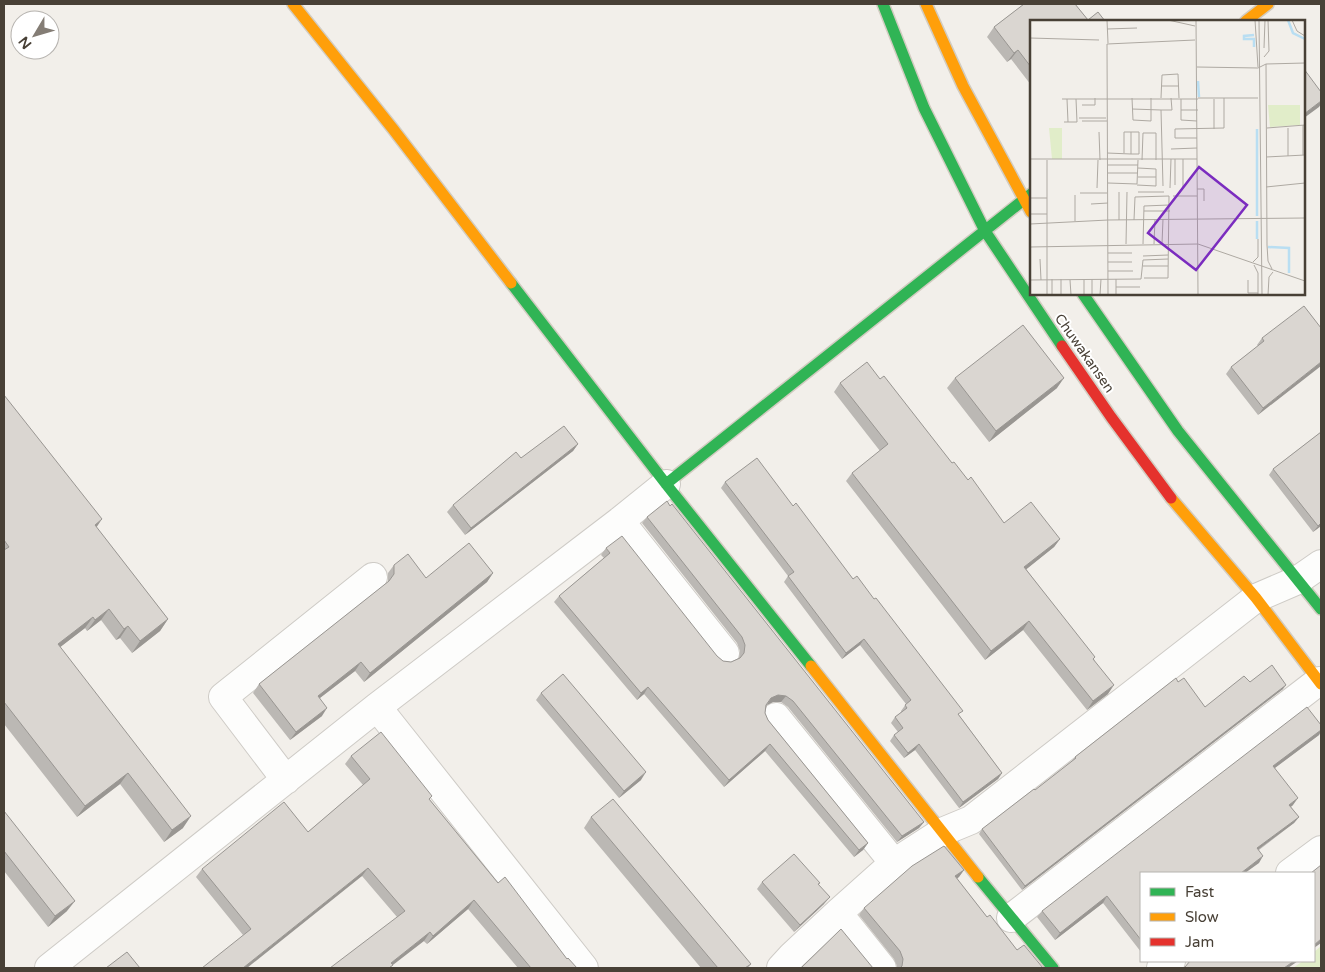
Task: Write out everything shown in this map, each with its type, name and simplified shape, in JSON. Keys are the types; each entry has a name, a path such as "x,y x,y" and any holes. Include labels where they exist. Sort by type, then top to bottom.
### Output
{"street":[{"path":"293,4 393,129 666,484 942,832 1053,968"},
{"name":"Chuwakansen","path":"883,4 924,108 985,231 1111,417 1169,496 1256,598 1320,682"},
{"path":"49,968 377,706 620,521 1028,197 963,86 926,4"},
{"path":"1247,20 1268,4"},
{"path":"1084,295 1178,431 1321,609"},
{"path":"620,521 725,653"},
{"path":"781,968 894,863 942,832 971,820 1256,598 1298,580 1321,564"},
{"path":"286,780 223,697 373,577"},
{"path":"1011,918 1320,682"},
{"path":"377,706 584,968"},
{"path":"776,716 894,863"},
{"path":"1291,872 1321,850"},
{"path":"838,913 882,968"}],"green space":[{"path":"1321,946 1321,968 1293,968 1302,962 1315,962 1315,951"}],"building":[{"path":"1024,4 1075,4 1088,20 1030,20 1030,66 1018,50 1014,53 994,27"},
{"path":"1098,12 1104,20 1088,20"},
{"path":"1305,70 1321,92 1321,101 1305,113"},
{"path":"1304,306 1321,328 1321,362 1263,408 1231,367 1264,341 1262,338"},
{"path":"1023,325 1064,378 996,431 955,378"},
{"path":"867,362 880,379 884,376 952,463 954,462 968,480 971,477 1004,523 1031,502 1060,539 1024,567 1095,657 1093,659 1114,685 1093,701 1029,621 991,651 852,473 888,444 840,383"},
{"path":"4,395 102,519 95,525 168,619 140,641 128,626 124,629 109,609 95,620 93,617 58,644 191,816 172,830 128,773 85,806 4,702 4,550 9,547 4,540"},
{"path":"564,426 578,444 471,528 453,505 516,452 521,458"},
{"path":"1321,432 1321,523 1318,526 1273,469"},
{"path":"757,458 793,506 796,503 853,579 857,576 874,599 876,598 963,711 958,714 1002,773 963,802 919,744 908,753 894,735 903,728 895,717 907,708 905,705 911,700 864,639 846,653 788,576 794,572 725,482"},
{"path":"667,501 670,506 672,504 924,822 902,836 793,701 786,696 778,695 771,698 766,705 765,713 768,720 868,843 859,850 770,744 729,780 648,687 641,693 559,596 610,553 606,548 622,536 717,656 723,661 731,662 740,658 744,653 745,645 742,637 647,517"},
{"path":"469,543 493,573 370,673 361,662 318,696 327,708 296,732 259,684 389,581 394,574 394,565 408,554 426,578"},
{"path":"1272,665 1286,685 1025,886 982,829 1035,790 1176,678 1178,682 1184,678 1205,707 1244,676 1250,682"},
{"path":"563,674 646,772 624,791 541,693"},
{"path":"1307,707 1321,725 1321,730 1273,766 1298,798 1289,805 1299,817 1257,848 1263,856 1242,872 1140,872 1140,939 1107,896 1060,933 1042,911"},
{"path":"381,732 432,796 429,799 498,883 505,877 567,959 577,968 531,968 474,900 433,936 430,932 391,963 393,965 389,968 330,968 405,911 368,868 243,968 202,968 251,929 202,869 284,802 308,832 370,779 351,756"},
{"path":"613,799 751,964 745,968 718,968 591,817"},
{"path":"4,811 75,901 55,916 4,851"},
{"path":"944,846 964,870 955,876 987,917 990,915 1017,950 1024,945 1043,968 900,968 903,959 900,951 864,908 912,866"},
{"path":"794,854 830,897 800,925 762,882"},
{"path":"1321,865 1321,939 1315,944 1315,872 1312,872"},
{"path":"841,929 873,968 802,967"},
{"path":"127,952 140,968 106,968"},
{"path":"1189,962 1293,962 1284,968 1183,968"}],"traffic: fast":[{"path":"883,4 924,108 985,231 1062,346"},
{"path":"666,484 1030,195"},
{"path":"511,283 666,484 811,666"},
{"path":"1084,295 1178,431 1321,609"},
{"path":"978,877 1053,968"}],"traffic: slow":[{"path":"293,4 393,129 511,283"},
{"path":"926,4 963,86 1030,210"},
{"path":"1247,20 1268,4"},
{"path":"1171,498 1256,598 1321,684"},
{"path":"811,666 978,877"}],"traffic: jam":[{"path":"1062,346 1111,417 1171,498"}]}
